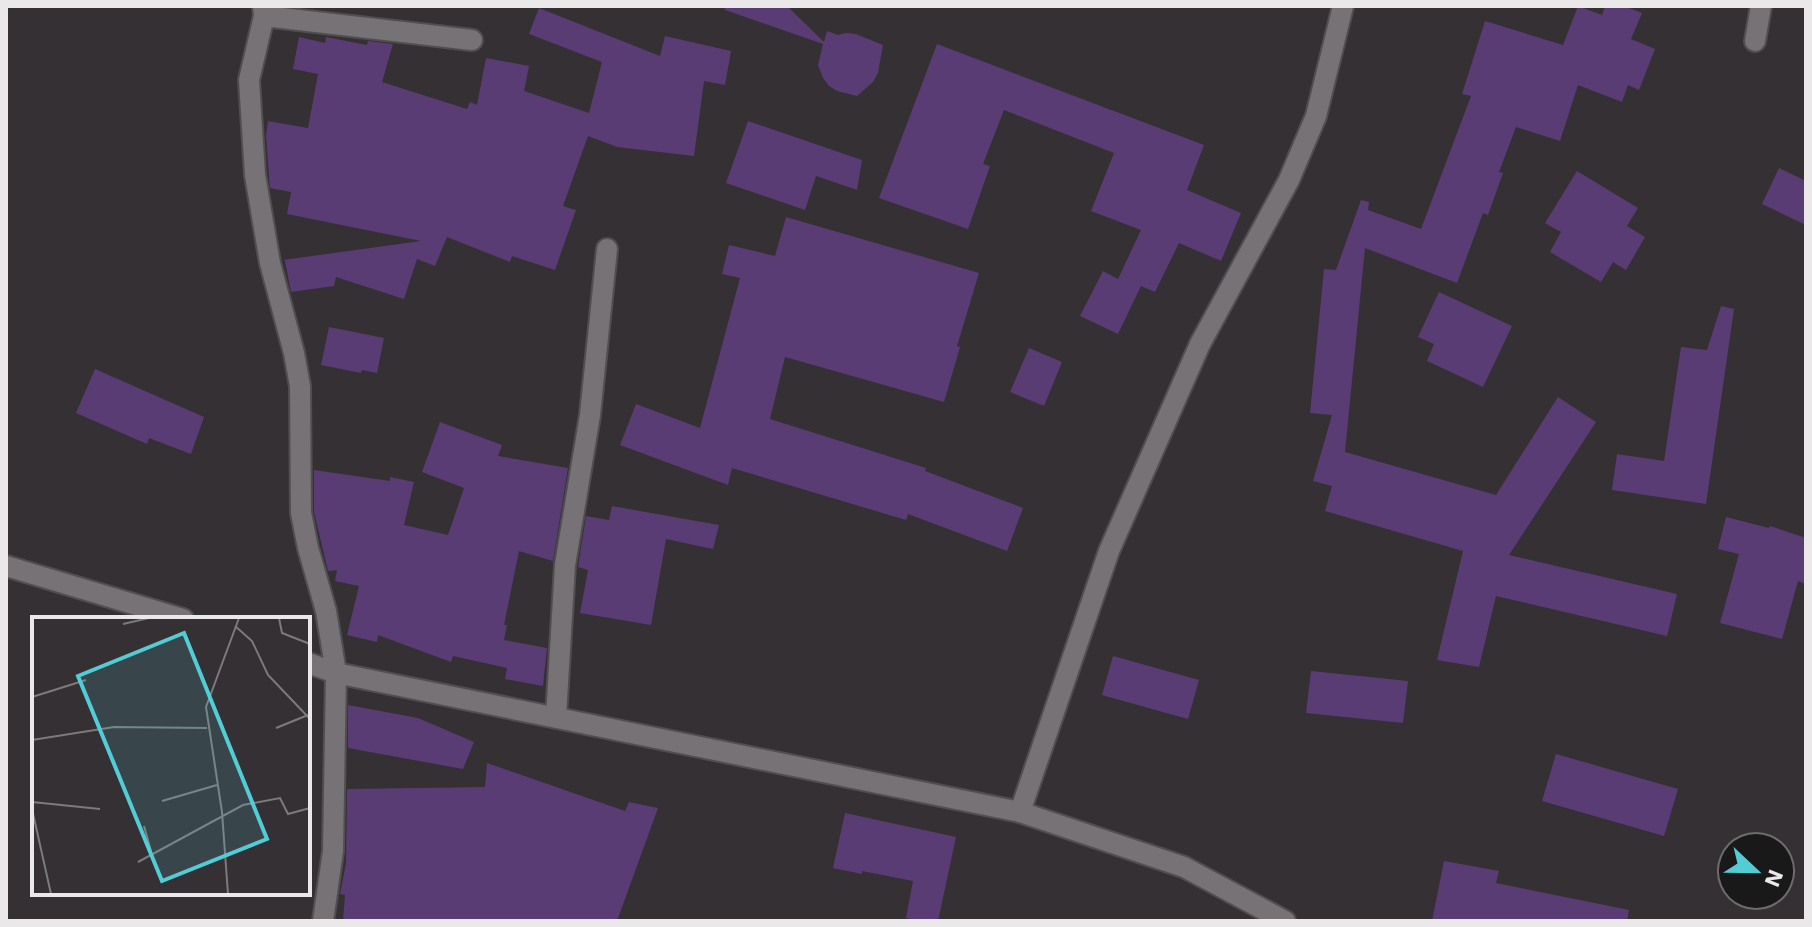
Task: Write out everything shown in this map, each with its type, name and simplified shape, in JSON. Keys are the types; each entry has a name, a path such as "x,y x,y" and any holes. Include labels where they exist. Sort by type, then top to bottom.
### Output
{"street":[{"path":"1020,812 1109,551 1200,344 1282,194 1316,116 1343,6"},
{"path":"1755,41 1761,6"},
{"path":"323,921 333,851 336,673 326,611 301,513 300,386 270,263 255,175 249,80 264,11 472,40"},
{"path":"556,717 565,565 590,415 607,249"},
{"path":"6,566 176,617"},
{"path":"310,664 336,673 1020,812 1184,867 1285,921"}],"building":[{"path":"725,6 787,6 824,42 827,31 838,35 856,34 883,45 878,73 857,96 837,91 823,78 818,65 823,44 725,10"},
{"path":"1578,6 1602,15 1605,6 1624,6 1642,13 1631,39 1655,49 1639,90 1628,85 1622,102 1578,85 1560,141 1516,127 1499,172 1503,173 1488,215 1483,213 1457,283 1365,248 1345,452 1496,495 1558,397 1596,422 1509,555 1677,594 1667,636 1496,596 1479,667 1437,660 1463,551 1325,511 1332,486 1313,481 1332,415 1310,413 1324,269 1336,270 1361,200 1369,202 1368,210 1421,229 1471,96 1462,94 1485,21 1563,45"},
{"path":"539,8 660,56 665,36 731,51 725,85 704,81 694,156 617,147 588,136 563,206 576,210 555,270 512,256 510,262 447,237 435,266 417,259 404,299 336,277 334,286 291,292 283,260 421,241 287,214 291,192 270,188 266,136 268,121 308,128 318,74 293,69 299,37 325,43 326,37 367,45 368,41 393,44 382,82 467,109 470,102 477,105 486,58 529,66 524,91 589,113 602,62 529,34"},
{"path":"937,44 1204,145 1187,190 1241,213 1221,261 1179,243 1155,292 1141,286 1118,334 1080,316 1103,271 1118,279 1141,230 1091,211 1114,153 1004,110 983,164 990,166 968,229 879,198"},
{"path":"748,121 862,160 857,190 816,176 805,210 726,183"},
{"path":"1779,168 1806,181 1806,225 1762,204"},
{"path":"1577,171 1638,208 1627,226 1645,237 1626,270 1613,262 1601,282 1550,252 1561,232 1545,223"},
{"path":"786,217 979,273 944,402 785,357 770,419 926,468 925,471 1023,508 1007,551 908,514 906,520 732,468 728,485 620,445 636,404 700,428 740,278 722,274 729,245 775,256"},
{"path":"1439,292 1512,326 1483,387 1427,361 1434,344 1418,337"},
{"path":"1721,306 1734,309 1706,504 1612,490 1617,454 1664,461 1681,347 1707,350"},
{"path":"329,327 384,338 377,373 321,365"},
{"path":"1029,348 1062,362 1044,406 1010,392"},
{"path":"95,369 204,417 191,454 149,438 147,444 76,413"},
{"path":"440,422 502,445 498,456 568,468 553,561 519,551 504,625 507,625 504,640 547,648 543,686 505,679 507,668 453,656 451,662 378,635 377,642 347,635 359,586 335,581 337,570 328,571 314,512 314,470 414,482 404,525 448,535 464,488 422,472"},
{"path":"612,506 719,525 713,549 666,539 651,625 580,613 588,570 578,567 586,516 609,520"},
{"path":"1726,517 1770,526 1806,538 1806,584 1798,581 1782,639 1720,623 1739,554 1718,549"},
{"path":"1113,656 1199,680 1188,719 1102,695"},
{"path":"1311,671 1408,681 1403,723 1306,713"},
{"path":"348,705 418,718 474,742 463,769 348,748"},
{"path":"1556,754 1678,789 1664,836 1542,801"},
{"path":"487,763 625,811 629,802 658,808 617,921 343,921 345,895 340,894 346,863 347,789 485,787"},
{"path":"845,813 956,837 938,921 906,918 913,881 833,868"},
{"path":"1444,861 1499,871 1496,883 1629,910 1627,921 1432,921"}]}
